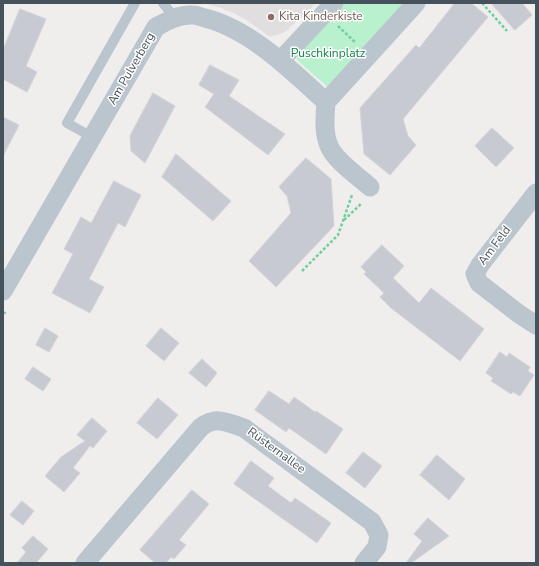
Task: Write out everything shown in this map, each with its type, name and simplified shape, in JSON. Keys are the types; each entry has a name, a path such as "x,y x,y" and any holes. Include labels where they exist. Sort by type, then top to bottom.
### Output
{"street":[{"path":"366,183 335,156 329,147 325,127 326,102 368,54 416,3"},
{"path":"280,61 329,8"},
{"name":"Am Pulverberg","path":"3,291 156,27 168,10 216,21 233,28 280,61 326,102"},
{"name":"Am Feld","path":"536,193 480,265 475,274 479,283 519,314 536,325"},
{"name":"Rüsternallee","path":"85,563 200,427 209,422 220,420 244,428 302,469 372,522 379,535 377,548 364,563"}],"lane":[{"path":"92,137 67,123 135,3"}],"path":[{"path":"482,3 507,31"},
{"path":"329,8 368,54"},
{"path":"302,271 338,235 352,192 366,183"},
{"path":"343,222 357,208"},
{"path":"3,312 7,314"}],"shaded area":[{"name":"Kita Kinderkiste","path":"204,3 316,3 285,32 270,37 236,14"}],"green space":[{"name":"Puschkinplatz","path":"343,3 407,3 329,88 297,60 298,51"}],"building":[{"path":"455,3 471,3 488,17 403,119 408,136 416,145 390,175 364,154 360,108 416,45 419,48"},
{"path":"491,3 522,3 532,15 515,30"},
{"path":"20,9 46,19 26,66 37,72 27,92 3,79 3,50"},
{"path":"210,65 239,80 229,96 285,134 268,155 205,107 214,94 199,85"},
{"path":"153,93 175,106 145,163 131,151 130,136"},
{"path":"3,117 19,125 3,156"},
{"path":"492,128 514,148 496,167 475,146"},
{"path":"176,154 231,201 213,221 162,177"},
{"path":"306,158 331,179 334,226 276,287 249,261 291,213 287,196 279,187"},
{"path":"114,181 141,195 125,227 118,223 89,279 104,287 90,313 52,293 73,254 64,249 81,217 91,223"},
{"path":"382,245 404,266 393,278 419,303 431,288 484,329 460,361 391,308 380,297 384,293 364,274 366,272 361,267"},
{"path":"45,328 58,336 49,352 36,345"},
{"path":"161,328 179,343 164,361 146,346"},
{"path":"500,352 507,357 509,353 530,367 528,371 534,375 520,396 513,392 511,394 491,381 493,378 486,373"},
{"path":"202,359 217,373 206,387 189,373"},
{"path":"33,367 51,379 43,391 25,379"},
{"path":"269,391 289,404 294,397 343,429 326,454 289,428 286,432 255,410"},
{"path":"158,398 178,415 157,439 137,423"},
{"path":"92,418 107,431 93,448 90,446 73,468 80,473 64,492 45,476 61,457 85,441 77,435"},
{"path":"363,452 382,466 365,488 346,473"},
{"path":"437,455 465,479 449,500 420,475"},
{"path":"251,461 274,478 268,486 291,503 295,498 331,523 317,543 234,484"},
{"path":"192,490 209,504 179,540 186,545 174,559 171,557 166,563 155,563 140,550"},
{"path":"22,501 34,511 23,525 10,515"},
{"path":"428,518 449,536 411,563 406,563 422,541 414,534"},
{"path":"33,536 48,549 36,563 17,563 26,552 22,548"}],"place":[{"name":"Kita Kinderkiste","path":"271,17"}]}
